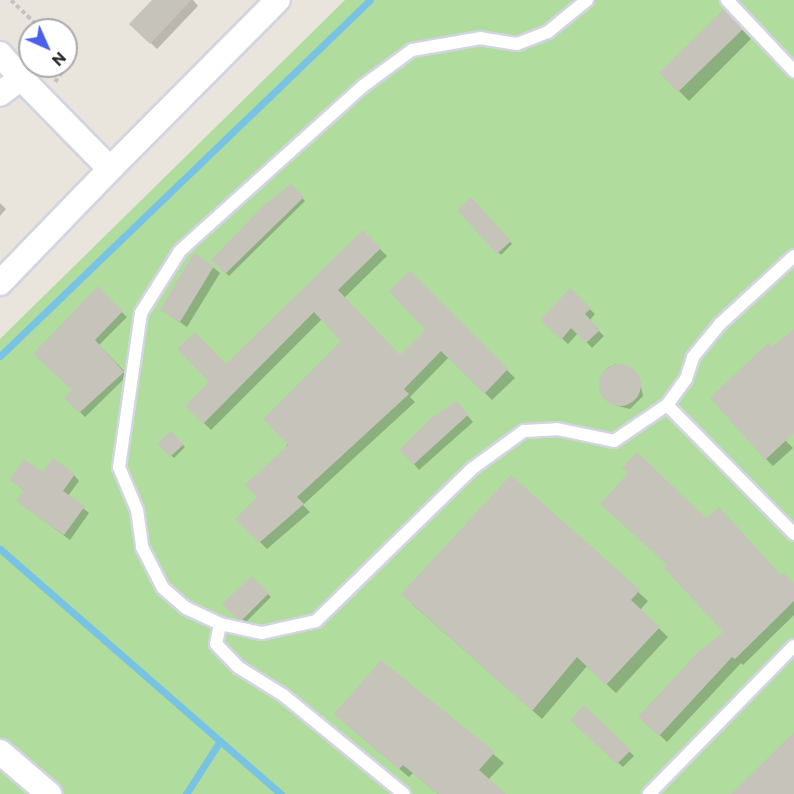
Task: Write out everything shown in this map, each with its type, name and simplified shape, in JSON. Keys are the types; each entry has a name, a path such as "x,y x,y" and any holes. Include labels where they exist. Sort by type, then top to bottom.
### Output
{"street":[{"path":"0,283 278,0"},
{"path":"0,54 18,75"},
{"path":"0,94 21,78 110,169"},
{"path":"0,752 49,794"}],"lane":[{"path":"586,0 548,32 517,44 481,38 412,50 363,86 180,251 141,313 119,467 137,510 142,548 163,588 186,608 220,624 262,633 316,621 473,468 524,431 557,429 614,441 667,405 686,379 693,357 720,324 794,256"},
{"path":"727,0 794,71"},
{"path":"667,405 794,534"},
{"path":"220,624 216,644 238,667 284,696 370,770 404,794"},
{"path":"649,794 794,646"}],"path":[{"path":"11,0 30,18"}],"green space":[{"path":"345,0 794,0 794,794 0,794 0,339"}],"building":[{"path":"152,0 191,0 150,44 129,24"},
{"path":"724,9 743,29 678,92 659,73"},
{"path":"291,184 304,197 225,274 211,260 264,205"},
{"path":"471,197 511,241 497,254 457,210"},
{"path":"363,230 381,248 338,290 400,355 425,330 389,291 410,271 508,369 484,394 441,351 404,389 409,394 297,497 304,504 259,543 235,519 257,497 245,485 288,445 263,419 341,341 314,312 203,424 185,406 209,382 177,349 195,332 226,364"},
{"path":"194,253 214,266 180,322 160,310"},
{"path":"98,286 123,311 95,340 124,372 79,413 64,398 72,390 33,354"},
{"path":"570,288 591,308 585,314 600,330 586,343 571,328 561,340 540,320"},
{"path":"794,329 794,433 765,460 710,398 769,342 772,347"},
{"path":"620,364 635,370 641,385 635,400 620,406 605,400 599,385 605,370"},
{"path":"457,401 468,415 413,465 399,450 431,418"},
{"path":"171,431 184,444 170,457 157,444"},
{"path":"637,452 706,518 719,507 781,575 784,573 794,583 794,601 735,659 732,657 659,736 638,717 696,654 723,632 664,568 667,565 600,504 628,473 622,468"},
{"path":"53,458 75,474 63,491 85,506 64,535 16,501 24,490 9,480 24,459 43,472"},
{"path":"511,475 640,590 631,600 660,627 606,685 577,657 532,711 401,594"},
{"path":"252,576 269,593 242,620 238,619 222,604"},
{"path":"381,660 495,752 479,770 506,794 438,794 403,765 399,769 334,714"},
{"path":"584,705 631,750 617,764 570,720"},
{"path":"794,732 794,794 731,794"}],"waterway":[{"path":"0,356 370,0"},
{"path":"0,549 281,794"},
{"path":"186,794 220,741"}]}
